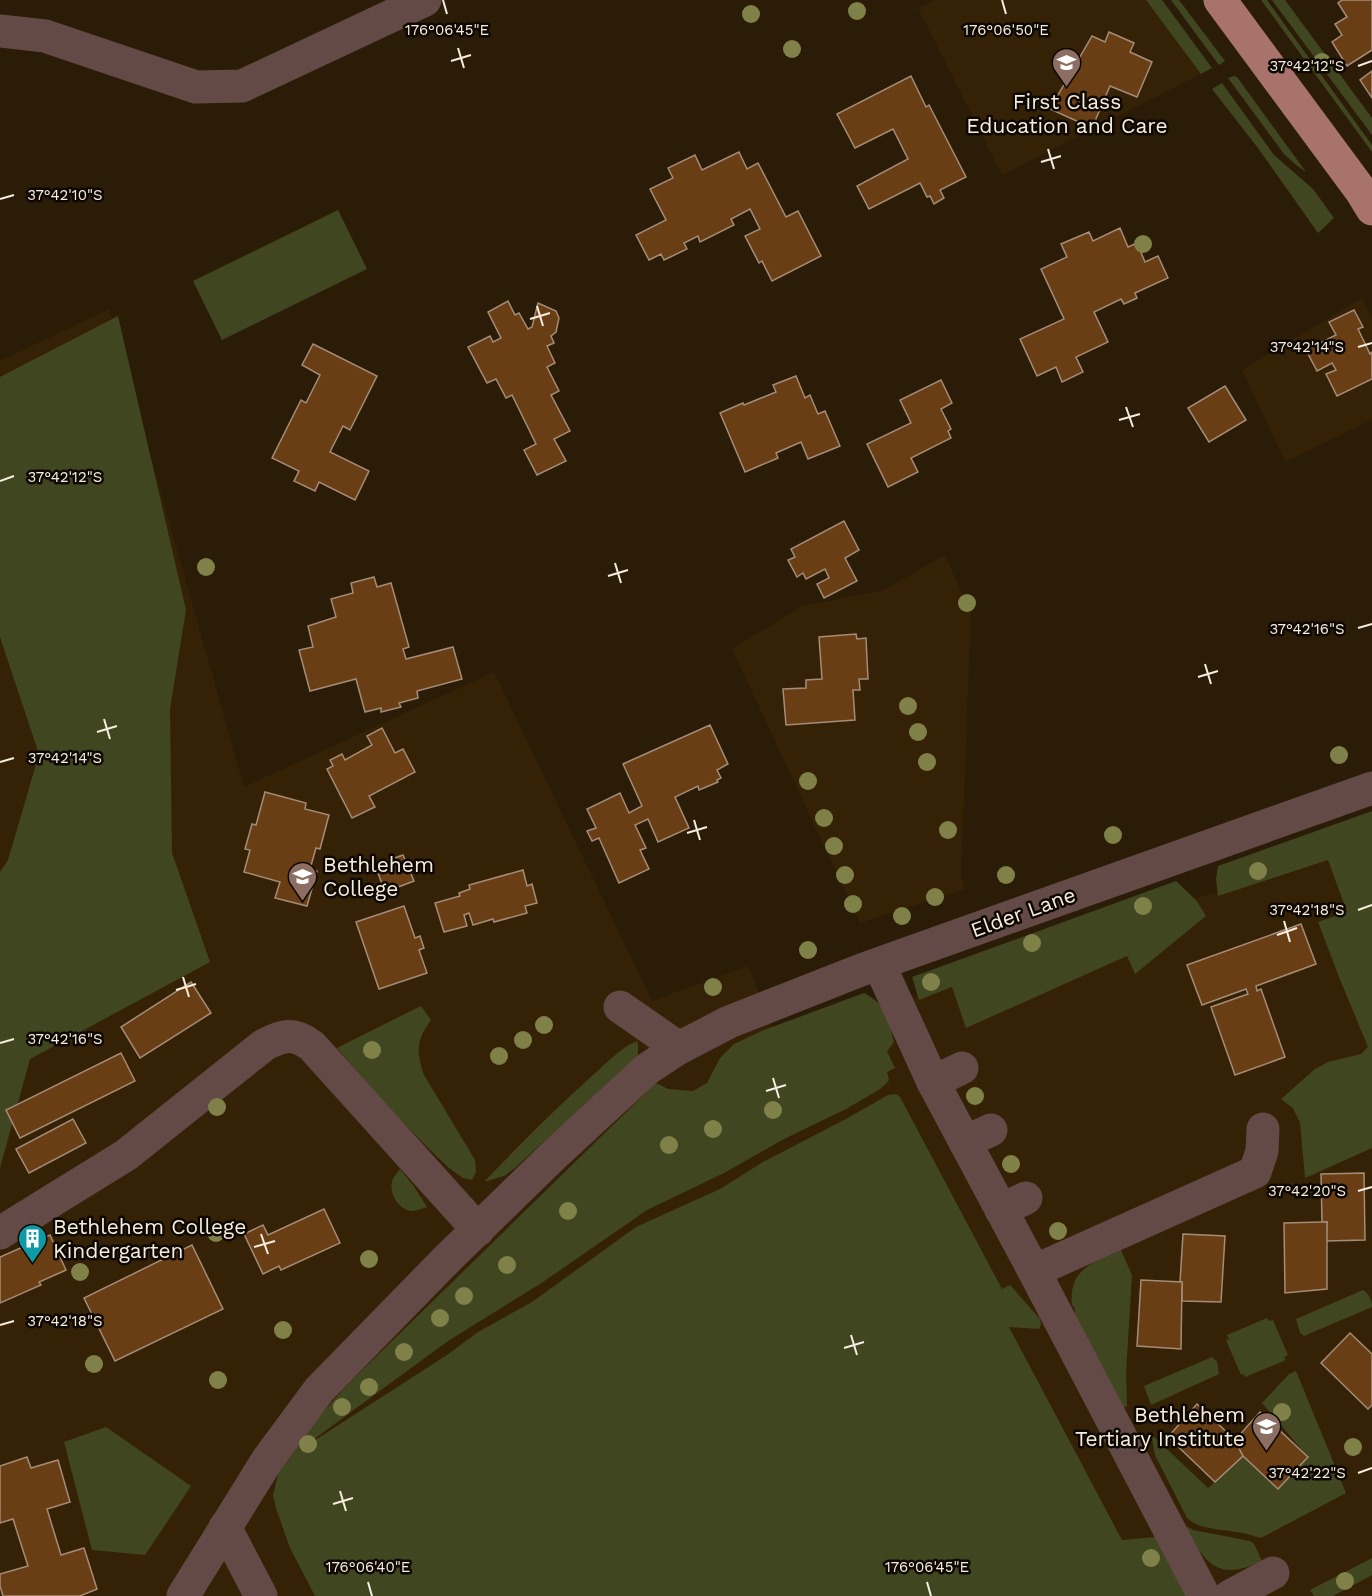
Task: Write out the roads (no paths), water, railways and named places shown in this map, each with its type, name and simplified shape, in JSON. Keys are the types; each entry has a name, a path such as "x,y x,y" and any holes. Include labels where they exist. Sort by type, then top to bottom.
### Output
{"main road":[{"path":"1220,0 1372,209"}],"street":[{"path":"0,31 45,36 196,87 242,86 425,0"},
{"name":"Elder Lane","path":"183,1596 268,1459 319,1390 448,1258 647,1069 679,1048 729,1022 879,964 1372,788"},
{"path":"879,964 933,1082 978,1136 1014,1204 1034,1271 1204,1596"},
{"path":"620,1007 679,1048"},
{"path":"0,1233 126,1155 264,1045 276,1038 290,1036 303,1039 312,1046 478,1230"},
{"path":"933,1082 962,1068"},
{"path":"1034,1271 1255,1172 1262,1151 1263,1129"},
{"path":"225,1527 261,1596"},
{"path":"1230,1596 1273,1573"}],"place":[{"name":"First Class Education and Care","path":"1067,88"},
{"name":"Bethlehem College","path":"302,902"},
{"name":"Bethlehem College Kindergarten","path":"32,1264"},
{"name":"Bethlehem Tertiary Institute","path":"1266,1452"}]}
